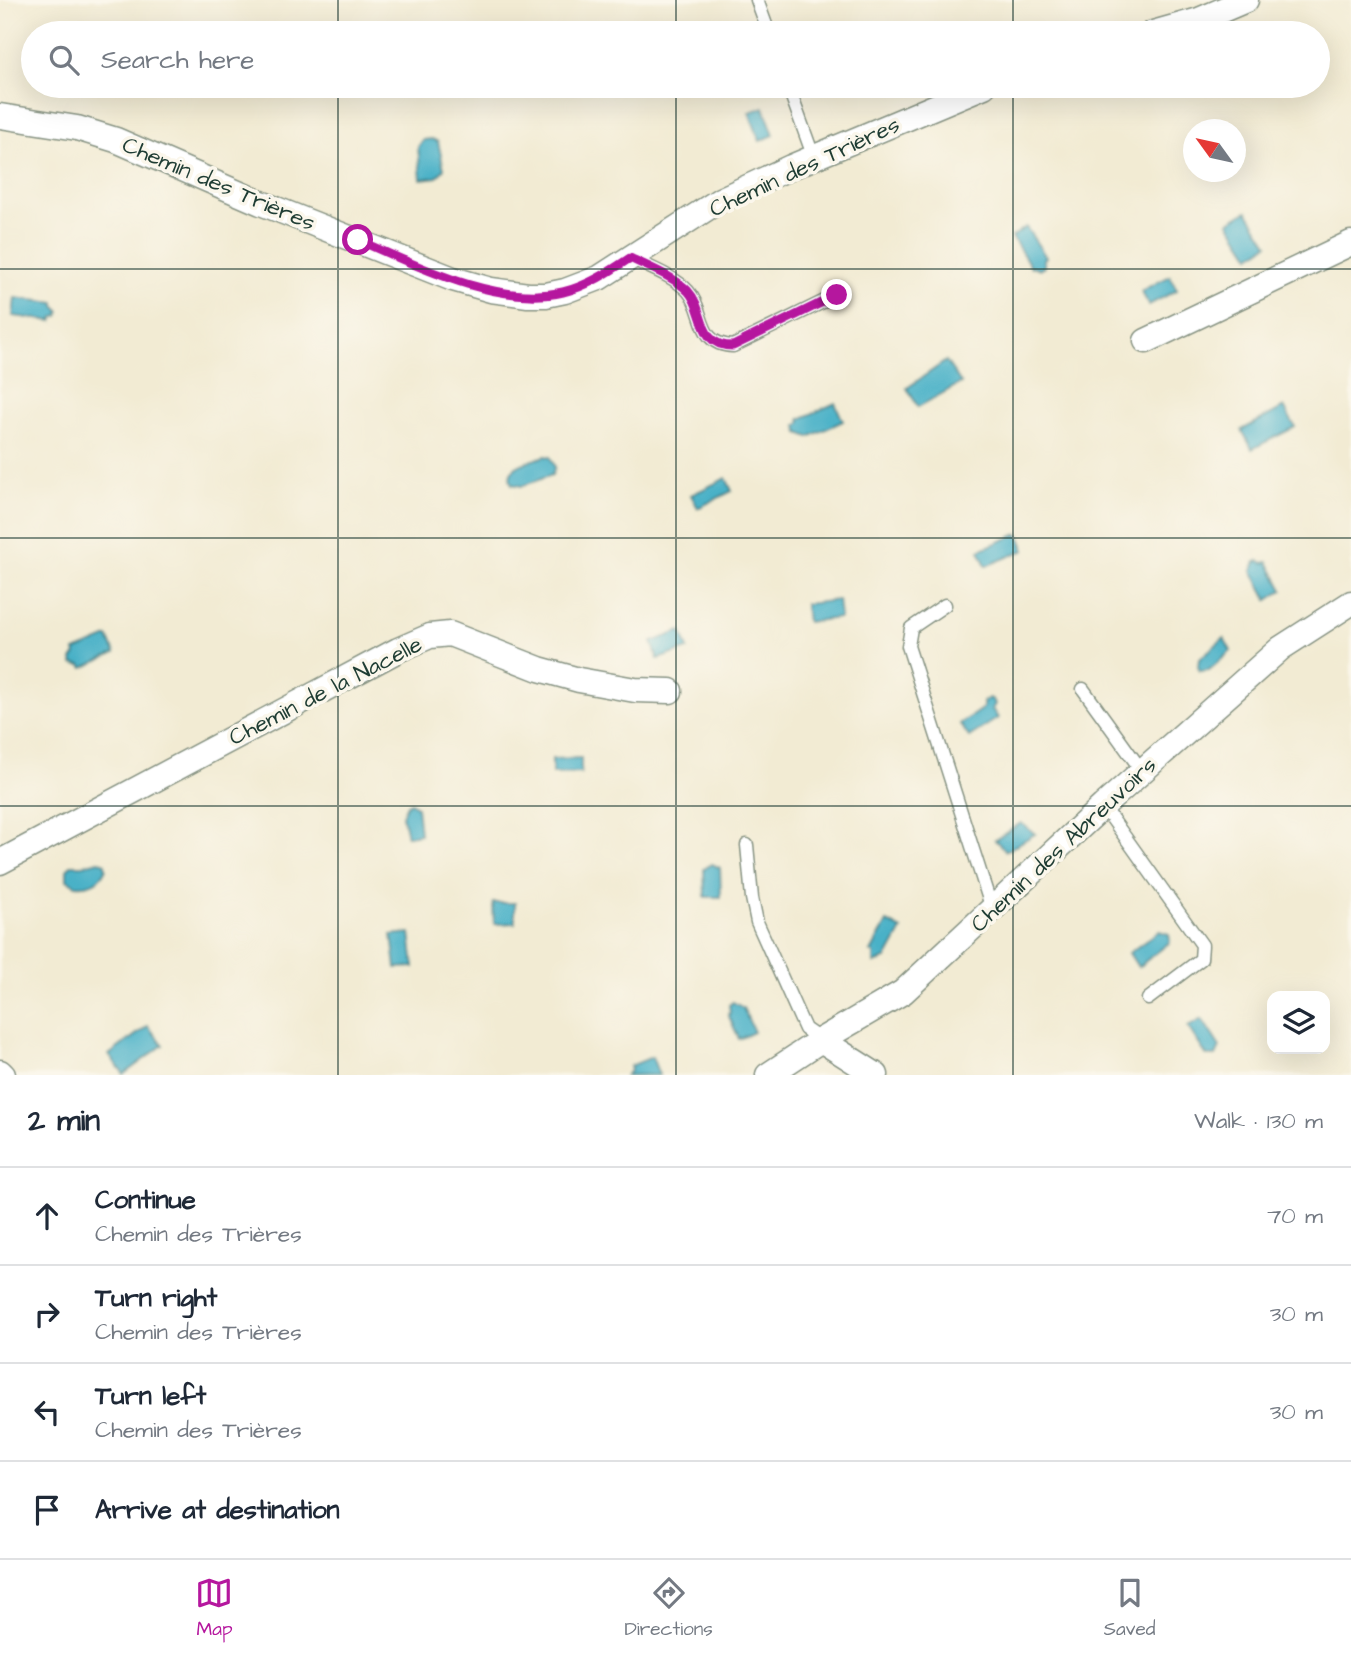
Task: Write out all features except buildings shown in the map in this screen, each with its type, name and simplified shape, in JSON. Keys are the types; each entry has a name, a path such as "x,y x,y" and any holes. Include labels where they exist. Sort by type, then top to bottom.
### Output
{"street":[{"path":"1195,21 1246,0"},
{"name":"Chemin des Trières","path":"0,116 77,128 116,140 261,203 453,279 491,290 528,295 565,291 599,278 720,200 956,98"},
{"path":"1146,341 1351,243"},
{"name":"Chemin des Abreuvoirs","path":"768,1075 903,992 1103,806 1281,648 1351,603"},
{"name":"Chemin de la Nacelle","path":"0,862 398,650 442,633 540,669 579,680 635,690 670,691"},
{"path":"821,1040 876,1075"}],"lane":[{"path":"757,0 765,21"},
{"path":"792,98 814,158"},
{"path":"630,258 673,280 689,292 708,336 721,346 733,346 837,295"},
{"path":"945,605 911,628 908,646 992,909"},
{"path":"1083,689 1142,771"},
{"path":"1103,806 1202,945 1200,958 1148,999"},
{"path":"747,845 757,922 805,1029 821,1040"}],"water":[{"path":"764,107 774,135 760,141 749,112"},
{"path":"432,139 438,142 444,169 437,177 421,179 418,147 423,140"},
{"path":"1247,211 1268,244 1251,256 1229,222"},
{"path":"1026,227 1046,257 1044,267 1040,269 1031,267 1012,237"},
{"path":"1170,276 1177,290 1149,305 1141,291"},
{"path":"15,298 55,303 60,311 53,321 13,316"},
{"path":"946,361 961,383 918,407 907,388"},
{"path":"835,403 843,421 809,437 799,433 797,426 801,422 800,419"},
{"path":"1284,407 1295,427 1252,449 1242,430"},
{"path":"545,456 550,457 555,467 552,475 522,486 512,484 510,478 515,468"},
{"path":"726,478 732,491 698,508 691,495"},
{"path":"1018,534 1025,550 986,566 979,550"},
{"path":"1259,561 1268,562 1283,590 1268,600 1252,571"},
{"path":"838,600 840,618 807,622 805,604"},
{"path":"681,631 688,649 658,659 652,642"},
{"path":"108,637 115,653 83,668 73,664 75,651"},
{"path":"1224,638 1231,651 1209,670 1200,671 1199,659"},
{"path":"989,698 995,704 992,709 998,718 969,737 960,724 983,708 983,702"},
{"path":"581,758 581,773 552,774 552,759"},
{"path":"411,802 417,807 420,834 407,836 402,815 407,804"},
{"path":"1021,823 1035,834 1006,851 995,840"},
{"path":"104,862 106,868 94,882 76,885 67,880 67,870 71,865"},
{"path":"712,864 720,868 721,897 705,897 704,869"},
{"path":"493,903 515,903 515,923 494,924"},
{"path":"887,922 902,930 886,959 874,963 874,953 871,952"},
{"path":"1159,931 1169,934 1170,942 1138,967 1129,953"},
{"path":"410,933 414,967 396,968 392,935"},
{"path":"733,1002 743,1008 754,1032 739,1039 728,1014 729,1005"},
{"path":"1202,1019 1220,1047 1216,1056 1207,1056 1188,1027"},
{"path":"148,1026 163,1045 124,1074 109,1055"},
{"path":"652,1057 659,1075 626,1075 631,1070 630,1066"}],"route":[{"path":"358,240 453,279 491,290 528,295 546,295 582,285 599,278 630,258 673,280 689,292 708,336 721,346 733,346 837,295"}]}
